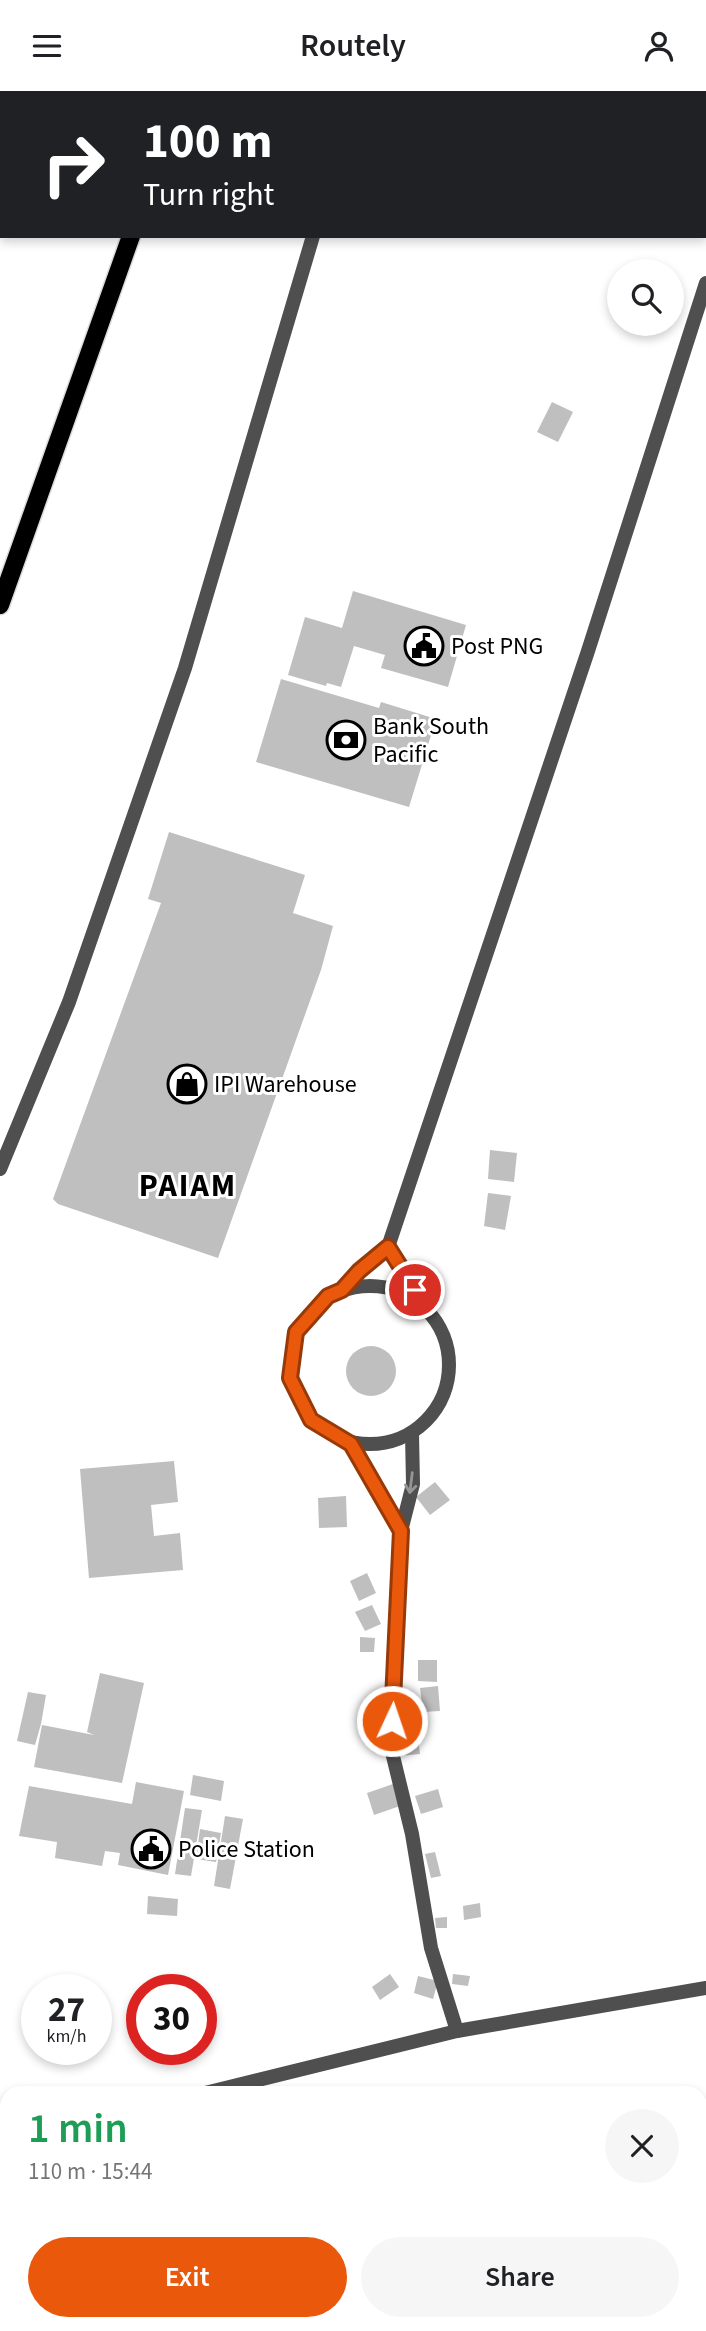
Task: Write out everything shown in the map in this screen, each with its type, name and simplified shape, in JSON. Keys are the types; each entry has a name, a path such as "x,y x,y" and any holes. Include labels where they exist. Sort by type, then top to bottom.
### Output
{"main road":[{"path":"0,605 130,238"}],"street":[{"path":"0,1169 69,1002 185,668 312,238"},
{"path":"342,1290 359,1271 388,1247 588,651 706,283"},
{"path":"351,1444 383,1444 412,1434 435,1412 449,1377 446,1338 388,1247"},
{"path":"401,1531 351,1444 311,1420 290,1378 296,1332 328,1296 342,1290 389,1287 429,1311"},
{"path":"412,1434 413,1484 401,1531 391,1748 412,1834 431,1948 457,2031"},
{"path":"233,2086 457,2031 706,1988"}],"building":[{"path":"552,402 573,412 558,442 537,432"},
{"path":"353,591 466,625 448,687 381,668 385,655 354,646 341,687 327,683 326,686 288,675 305,617 342,628"},
{"name":"Bank South Pacific","path":"281,679 379,708 381,702 436,719 409,807 256,762"},
{"name":"IPI Warehouse","path":"169,832 305,875 293,913 333,926 321,970 218,1258 58,1204 53,1199 161,903 148,899"},
{"path":"490,1150 517,1153 514,1182 488,1179"},
{"path":"488,1193 511,1196 505,1230 484,1226"},
{"path":"371,1346 388,1354 396,1371 388,1388 371,1396 354,1388 346,1371 354,1354"},
{"path":"174,1461 178,1502 151,1505 154,1536 180,1533 183,1570 89,1578 80,1469"},
{"path":"435,1482 450,1500 430,1515 416,1497"},
{"path":"346,1496 347,1527 319,1528 318,1498"},
{"path":"367,1573 376,1593 359,1601 350,1581"},
{"path":"372,1605 381,1624 365,1631 355,1612"},
{"path":"360,1637 375,1638 374,1652 360,1652"},
{"path":"418,1660 437,1660 437,1682 418,1681"},
{"path":"100,1673 144,1683 122,1783 34,1767 42,1725 94,1735 87,1732"},
{"path":"438,1686 440,1711 423,1712 420,1688"},
{"path":"28,1692 46,1695 35,1745 17,1741"},
{"path":"379,1697 381,1706 367,1709 365,1699"},
{"path":"384,1713 387,1737 369,1739 365,1716"},
{"path":"417,1728 420,1754 399,1756 396,1731"},
{"path":"193,1775 224,1781 221,1801 190,1795"},
{"path":"136,1782 184,1791 168,1875 118,1865 120,1853 105,1851 102,1866 55,1858 57,1842 19,1836 29,1786 132,1804"},
{"path":"393,1784 400,1806 374,1815 367,1793"},
{"path":"438,1789 443,1807 421,1814 415,1796"},
{"path":"185,1808 202,1810 191,1876 175,1874"},
{"path":"225,1816 243,1819 230,1889 214,1886"},
{"path":"200,1829 221,1833 216,1862 196,1859"},
{"path":"435,1852 441,1876 431,1878 425,1854"},
{"path":"148,1896 178,1899 177,1916 147,1914"},
{"path":"480,1903 481,1917 464,1920 463,1906"},
{"path":"447,1917 447,1928 436,1928 435,1918"},
{"path":"390,1974 399,1987 380,2000 372,1987"},
{"path":"453,1974 470,1976 468,1986 452,1984"},
{"path":"418,1976 438,1981 433,1999 414,1993"}],"place":[{"name":"Post PNG","path":"424,646"},
{"name":"Bank South Pacific","path":"346,740"},
{"name":"IPI Warehouse","path":"187,1084"},
{"name":"Police Station","path":"151,1849"}],"district":[{"name":"PAIAM","path":"188,1185"}],"route":[{"path":"392,1721 401,1531 351,1444 311,1420 290,1378 296,1332 328,1296 342,1290 359,1271 388,1247 415,1290"}]}
